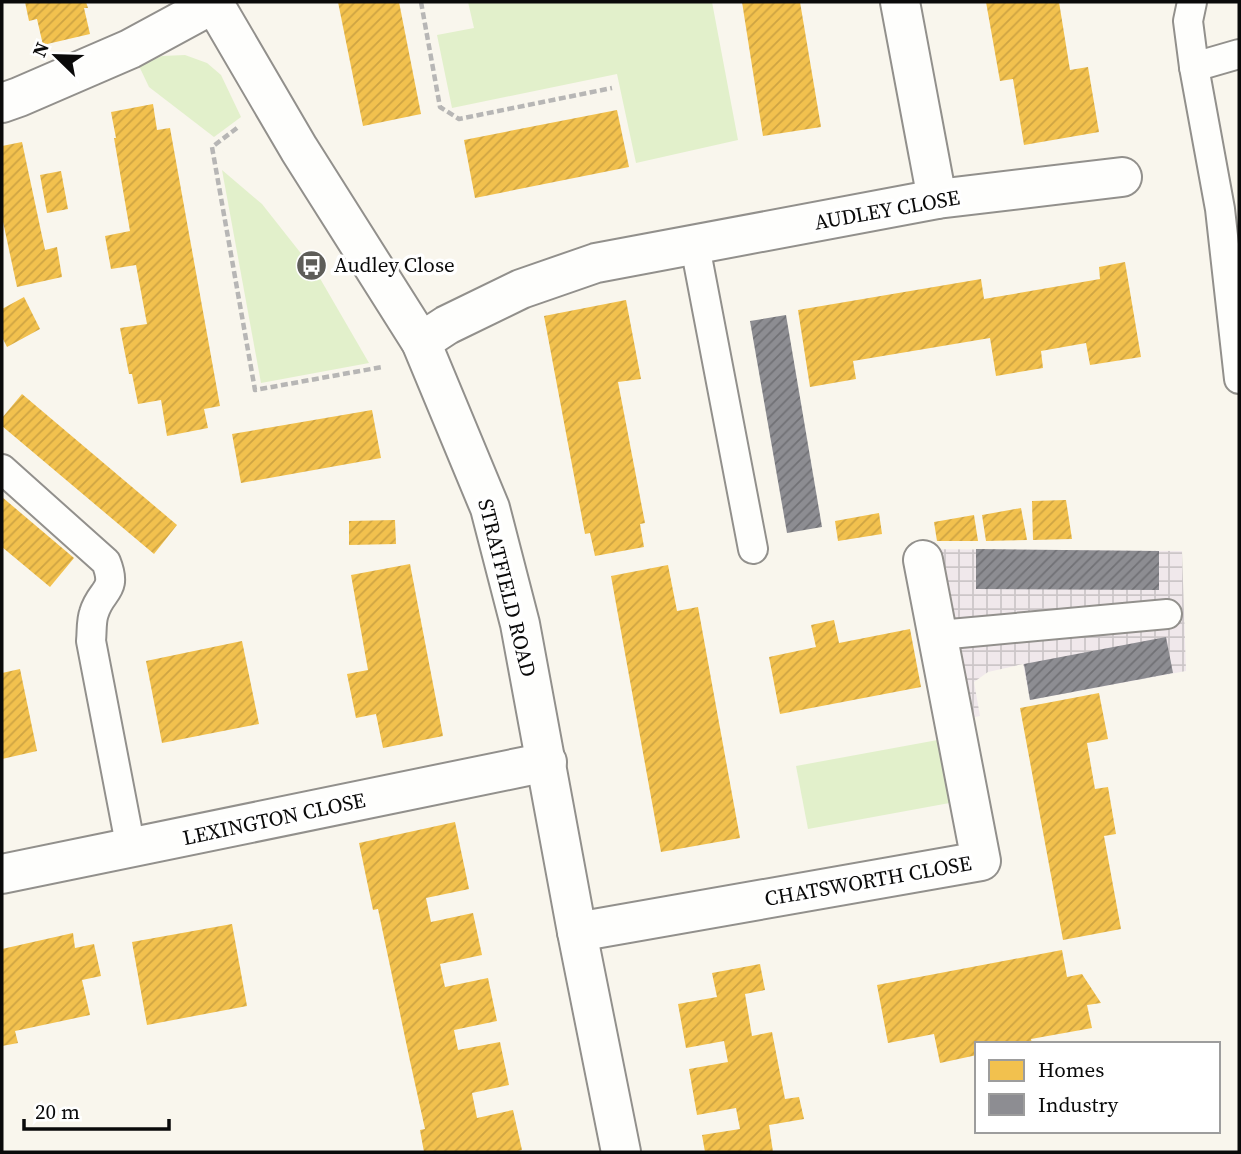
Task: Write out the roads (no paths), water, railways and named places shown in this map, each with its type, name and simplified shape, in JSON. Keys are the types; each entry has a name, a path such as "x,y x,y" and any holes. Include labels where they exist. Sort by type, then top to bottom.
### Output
{"street":[{"path":"900,2 937,199"},
{"path":"2,103 130,49 213,3"},
{"name":"STRATFIELD ROAD","path":"213,3 299,149 425,350 490,508 520,624 621,1152"},
{"name":"AUDLEY CLOSE","path":"425,350 447,325 521,289 596,263 937,199 1122,177"},
{"name":"CHATSWORTH CLOSE","path":"577,932 981,861 923,560"},
{"name":"LEXINGTON CLOSE","path":"2,874 547,762"}],"lane":[{"path":"1192,2 1188,21 1220,209 1238,351 1239,379"},
{"path":"1194,67 1239,54"},
{"path":"695,246 753,549"},
{"path":"2,469 106,562 112,576 107,592 94,612 91,641 131,849"},
{"path":"939,635 1167,614"}],"place":[{"name":"Audley Close","path":"311,265"}]}
